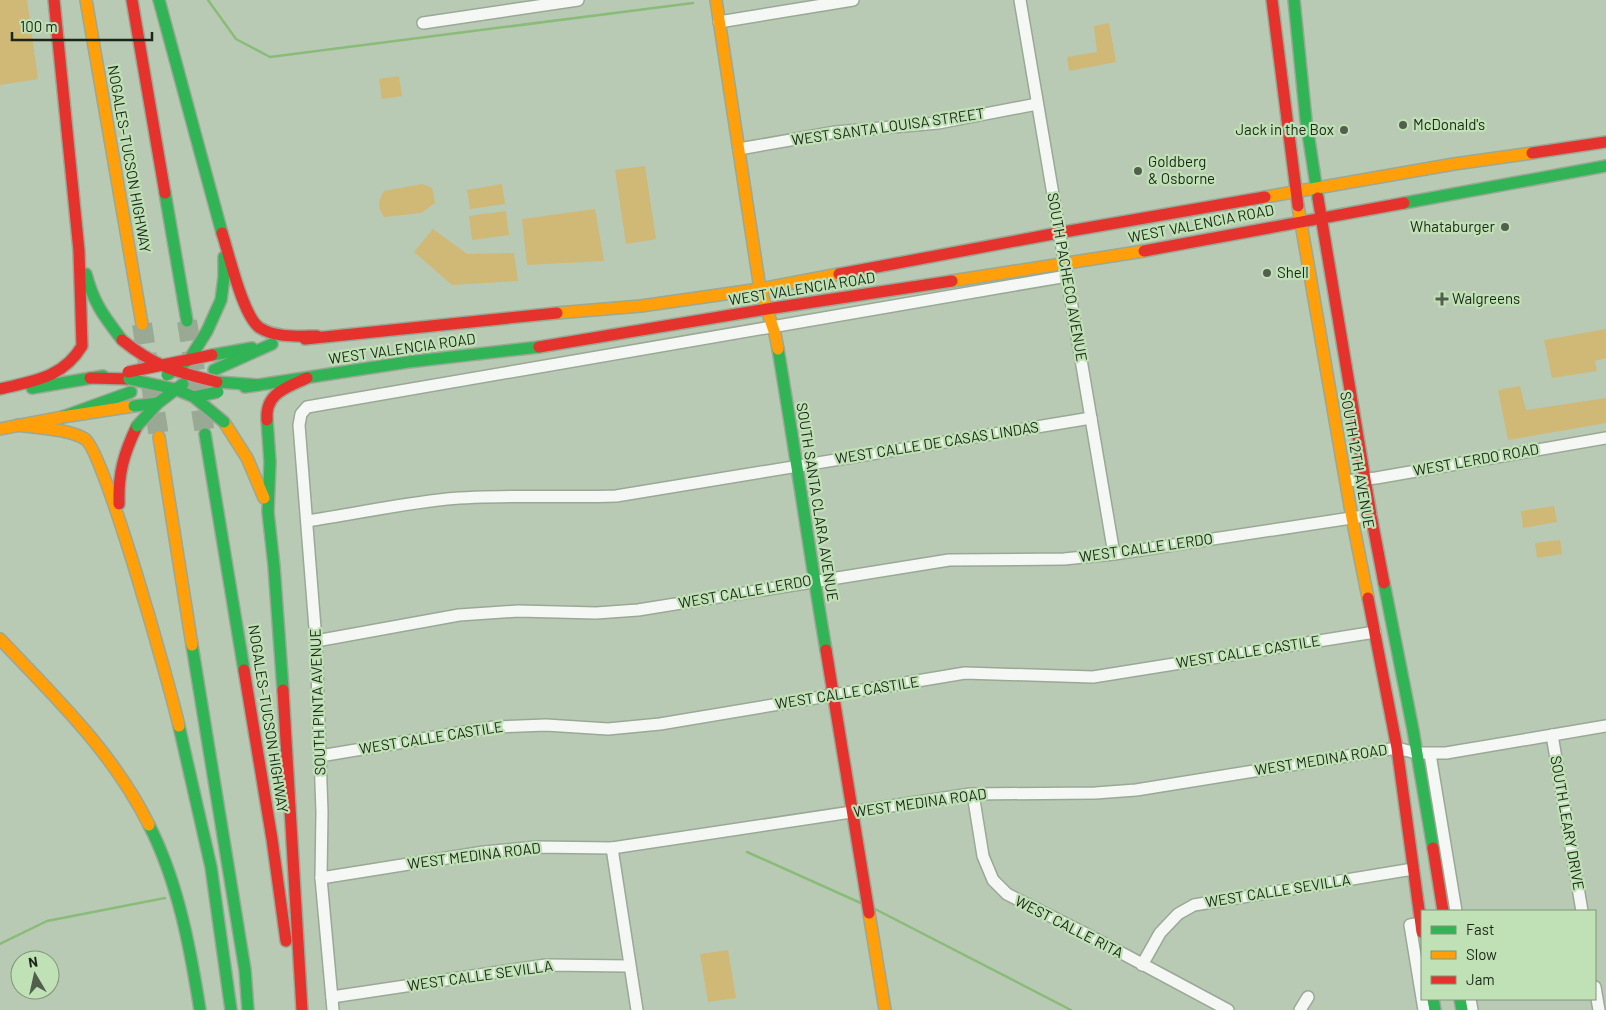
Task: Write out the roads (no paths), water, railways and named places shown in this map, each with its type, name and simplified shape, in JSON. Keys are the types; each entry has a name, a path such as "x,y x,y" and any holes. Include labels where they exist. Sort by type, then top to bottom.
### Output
{"main road":[{"path":"0,391 53,375 69,366 78,356 82,346 79,251 54,0"},
{"name":"NOGALES–TUCSON HIGHWAY","path":"86,0 142,324"},
{"name":"NOGALES–TUCSON HIGHWAY","path":"132,0 187,321"},
{"path":"159,0 244,303 255,324 268,331 279,335 317,336"},
{"name":"SOUTH SANTA CLARA AVENUE","path":"716,0 760,289 773,327 798,465 833,694 885,1010"},
{"name":"SOUTH 12TH AVENUE","path":"1272,0 1295,192 1352,518 1397,748 1421,921"},
{"name":"SOUTH 12TH AVENUE","path":"1294,0 1306,120 1341,343 1371,515 1413,730 1442,910"},
{"name":"WEST VALENCIA ROAD","path":"217,387 258,385 408,362 548,346 767,309 1098,259 1321,218 1592,156 1606,142"},
{"name":"WEST VALENCIA ROAD","path":"128,376 161,365 317,336 641,306 760,289 1058,233 1454,164 1592,156 1606,166"},
{"path":"62,416 156,384 189,360 207,331 221,300 225,240"},
{"path":"79,251 91,292 100,311 122,340 142,356 173,371 196,377 217,387"},
{"path":"120,523 118,482 120,467 124,453 137,426 158,402 175,389 196,377 272,344"},
{"path":"0,391 90,378 128,376 175,389 194,397 224,422 245,452 257,475 268,512"},
{"path":"302,1010 287,749 274,566 268,512 270,462 266,409 271,399 281,390 307,378"},
{"path":"0,429 62,416 194,397 217,387"},
{"path":"18,425 68,432 86,440 96,453 120,523 170,687 211,867 231,1010"},
{"name":"NOGALES–TUCSON HIGHWAY","path":"206,434 272,839 294,1010"},
{"path":"159,437 218,814 245,970 248,1010"},
{"path":"0,639 86,732 138,802 151,827 173,881 187,937 200,1010"}],"street":[{"path":"423,23 578,0"},
{"path":"720,22 853,0"},
{"name":"SOUTH PACHECO AVENUE","path":"1020,0 1058,233 1068,276 1114,554"},
{"name":"WEST SANTA LOUISA STREET","path":"739,149 836,132 938,123 1037,104"},
{"name":"WEST VALENCIA ROAD","path":"316,404 1068,276"},
{"name":"SOUTH PINTA AVENUE","path":"316,404 306,407 301,414 299,425 316,641 320,756 321,878 333,1010"},
{"name":"WEST CALLE DE CASAS LINDAS","path":"307,521 446,500 500,496 569,498 616,496 1091,418"},
{"name":"WEST LERDO ROAD","path":"1346,481 1606,438"},
{"name":"WEST CALLE LERDO","path":"316,641 459,615 518,611 596,614 638,610 815,580 949,560 1064,560 1371,515"},
{"name":"WEST CALLE CASTILE","path":"320,756 494,727 546,725 608,729 660,724 965,673 1092,677 1375,632"},
{"name":"WEST MEDINA ROAD","path":"321,878 484,852 536,847 612,848 973,794 1096,793 1136,790 1397,748 1416,753 1446,753 1606,726"},
{"name":"SOUTH LEARY DRIVE","path":"1552,735 1582,910"},
{"path":"1430,754 1456,910"},
{"name":"WEST CALLE RITA","path":"973,794 983,856 993,880 1006,894 1088,935 1228,1010"},
{"path":"612,848 637,1010"},
{"name":"WEST CALLE SEVILLA","path":"1142,965 1160,933 1178,914 1194,905 1413,870"},
{"name":"SOUTH 12TH AVENUE","path":"1421,927 1410,925 1421,992"},
{"name":"WEST CALLE SEVILLA","path":"332,997 546,965 630,966"},
{"path":"1596,993 1599,1010 1606,1009"},
{"path":"1300,1010 1308,997"}],"waterway":[{"path":"208,0 236,39 270,57 693,3"},
{"path":"747,852 863,904"},
{"path":"0,944 47,921 165,898"},
{"path":"875,909 1071,1010"}],"tunnel":[{"path":"187,321 205,434"},
{"path":"142,324 159,437"}],"place":[{"name":"McDonald's","path":"1403,125"},
{"name":"Jack in the Box","path":"1344,130"},
{"name":"Goldberg & Osborne","path":"1138,171"},
{"name":"Whataburger","path":"1505,227"},
{"name":"Shell","path":"1267,273"},
{"name":"Walgreens","path":"1442,299"}]}
